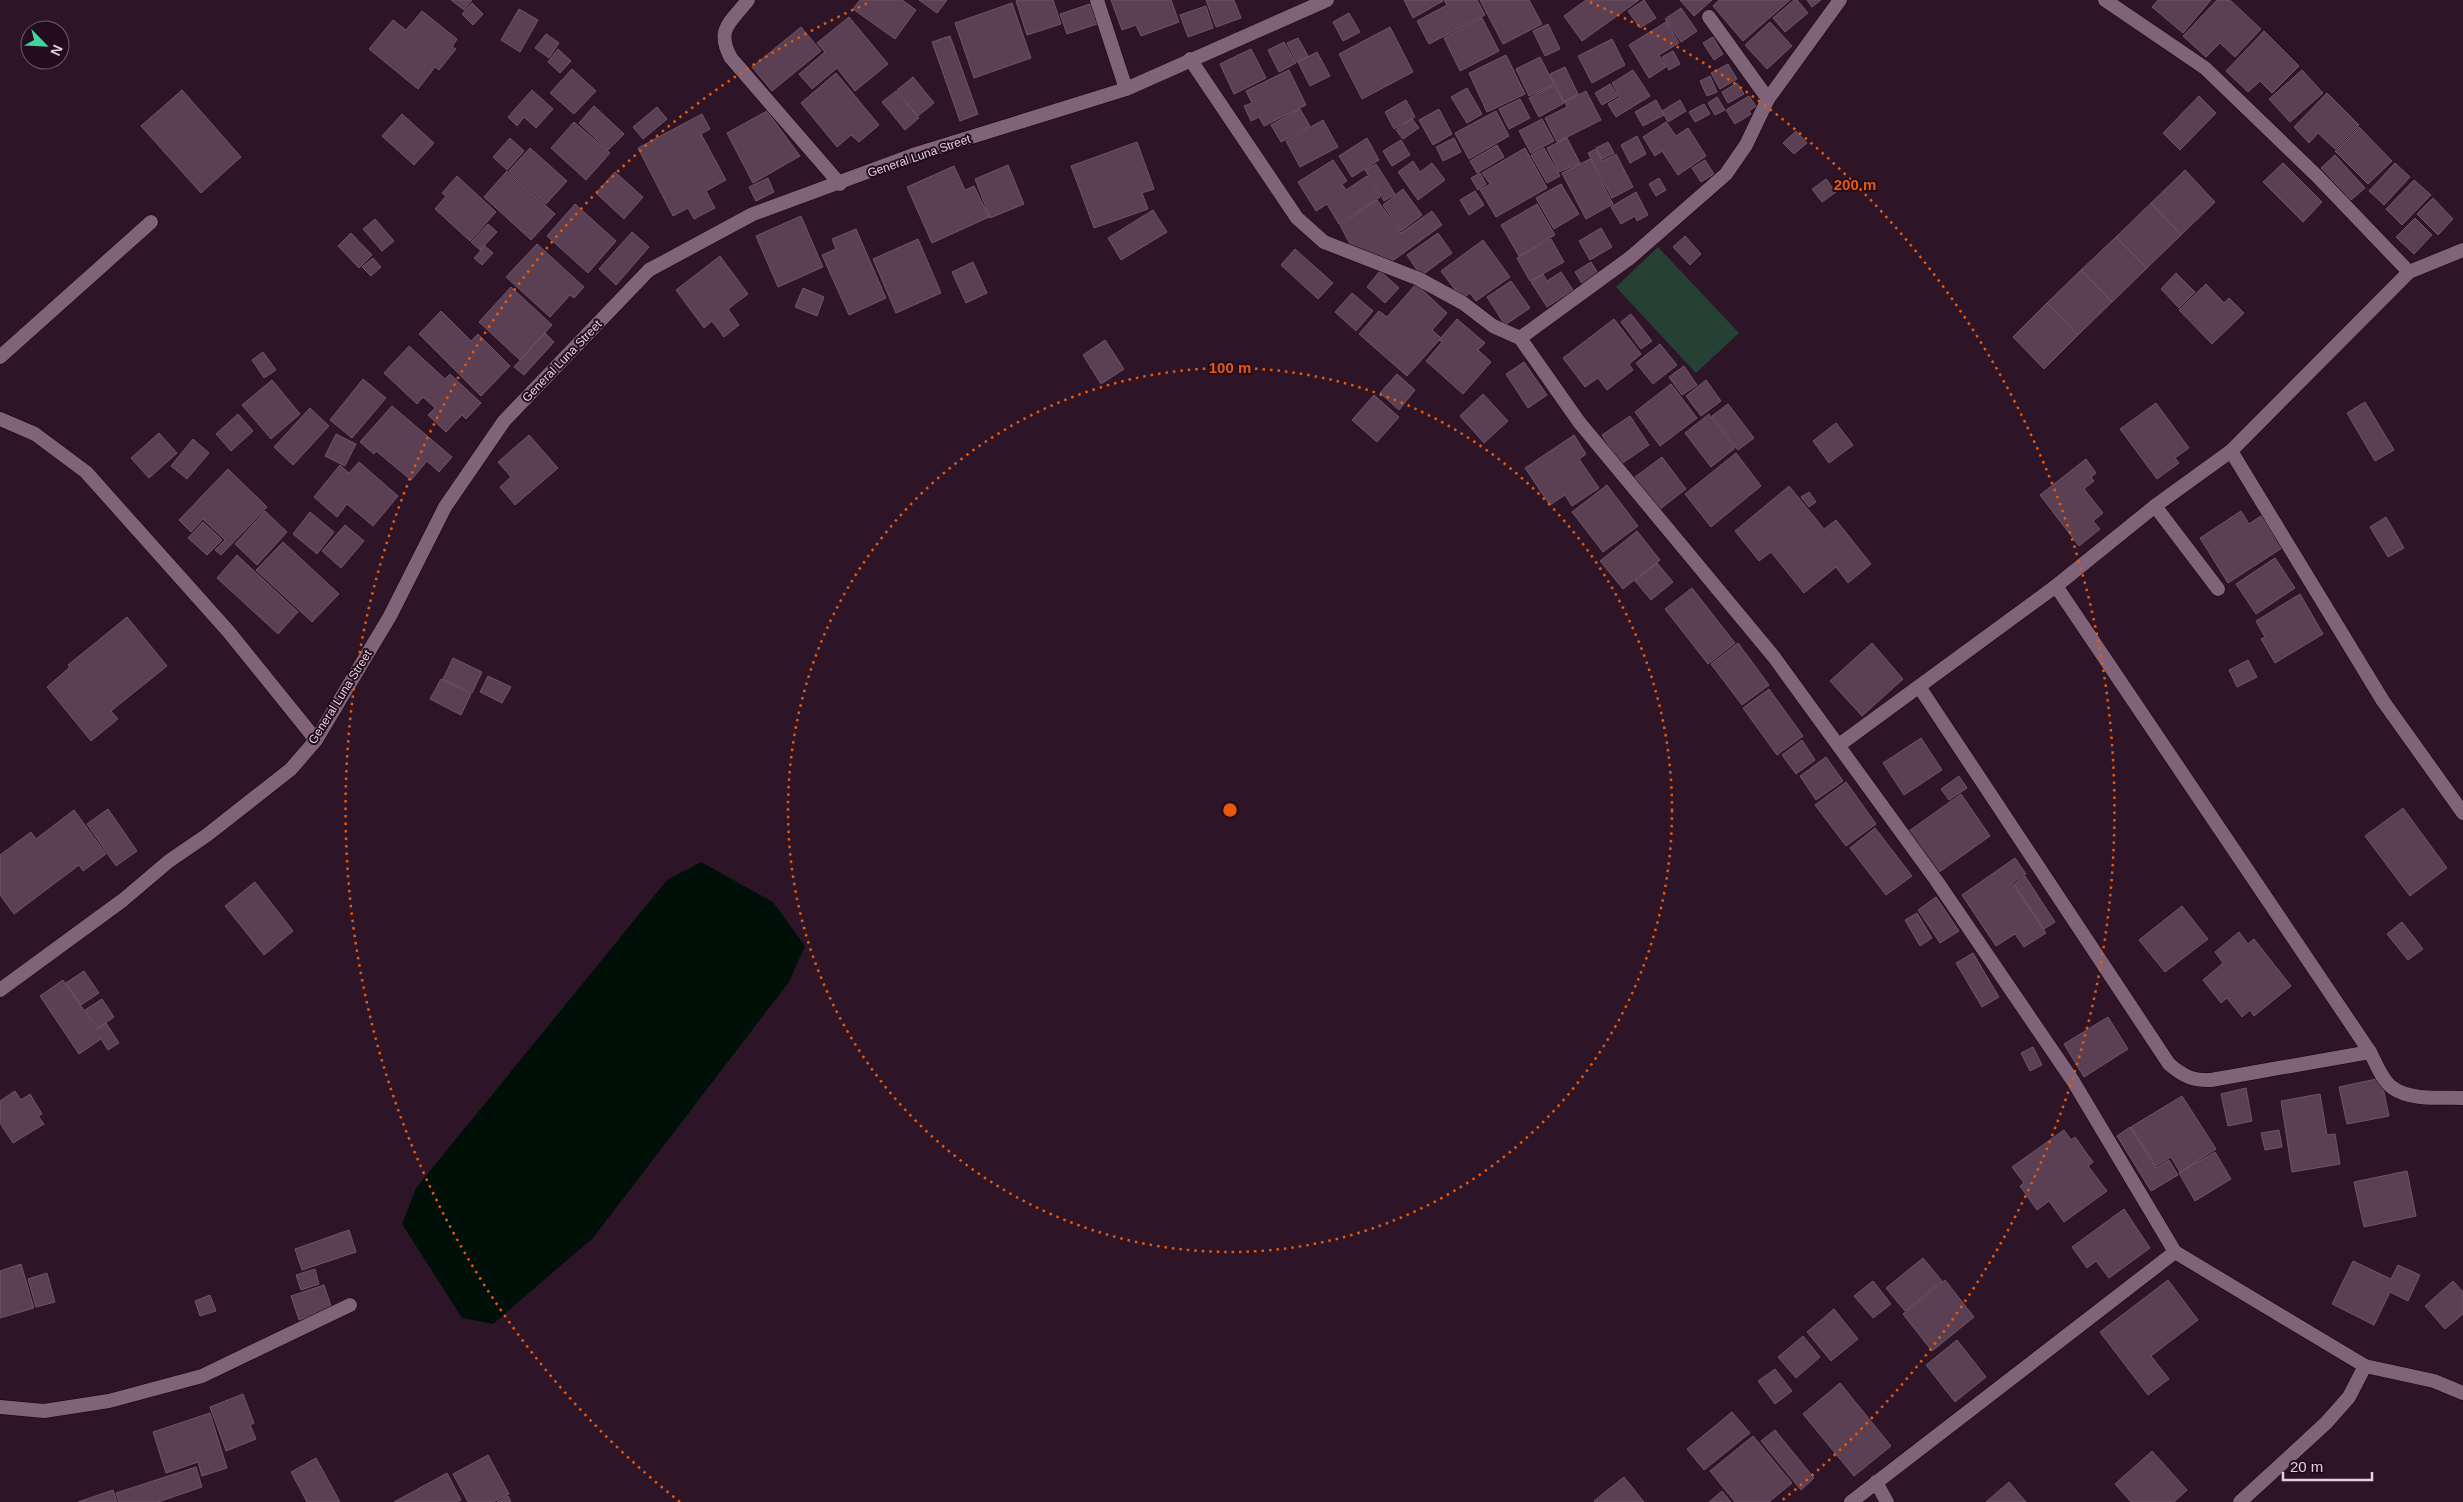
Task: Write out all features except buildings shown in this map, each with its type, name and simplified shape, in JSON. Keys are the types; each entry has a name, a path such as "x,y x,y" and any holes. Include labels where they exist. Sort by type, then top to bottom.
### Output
{"street":[{"path":"748,0 724,30 724,46 731,58 840,184"},
{"path":"1097,0 1126,89"},
{"path":"1292,0 1294,15"},
{"name":"General Luna Street","path":"0,990 123,900 169,861 207,835 290,769 316,740 390,616 445,507 504,421 649,270 753,214 840,184 913,155 1126,89 1190,59 1327,0"},
{"path":"1520,338 1631,257 1726,174 1746,145 1768,99 1840,0"},
{"path":"2106,0 2205,68 2317,176 2409,272"},
{"path":"1709,17 1768,99"},
{"path":"1190,59 1297,218 1324,242 1419,279 1463,303 1493,326 1520,338 1579,422 1774,657 1936,880 2073,1081 2175,1252 2366,1366 2434,1381 2463,1393"},
{"path":"0,357 150,222"},
{"path":"1838,745 1920,688 2056,586 2155,506 2232,451 2409,272 2463,250"},
{"path":"0,418 36,434 86,472 228,631 316,740"},
{"path":"2232,451 2383,701 2463,813"},
{"path":"2155,506 2218,589"},
{"path":"2056,586 2393,1088 2411,1095 2463,1098"},
{"path":"1920,688 2169,1064 2180,1074 2196,1081 2211,1080 2370,1052"},
{"path":"1851,1502 2175,1252"},
{"path":"0,1407 44,1411 109,1401 202,1376 350,1305"},
{"path":"2240,1502 2326,1423 2349,1397 2366,1366"},
{"path":"1876,1482 1887,1502"}],"green space":[{"path":"1658,247 1739,333 1696,373 1616,287"}],"shaded area":[{"path":"701,862 773,902 805,946 789,982 593,1238 493,1324 462,1318 402,1224 416,1188 667,880"}]}
